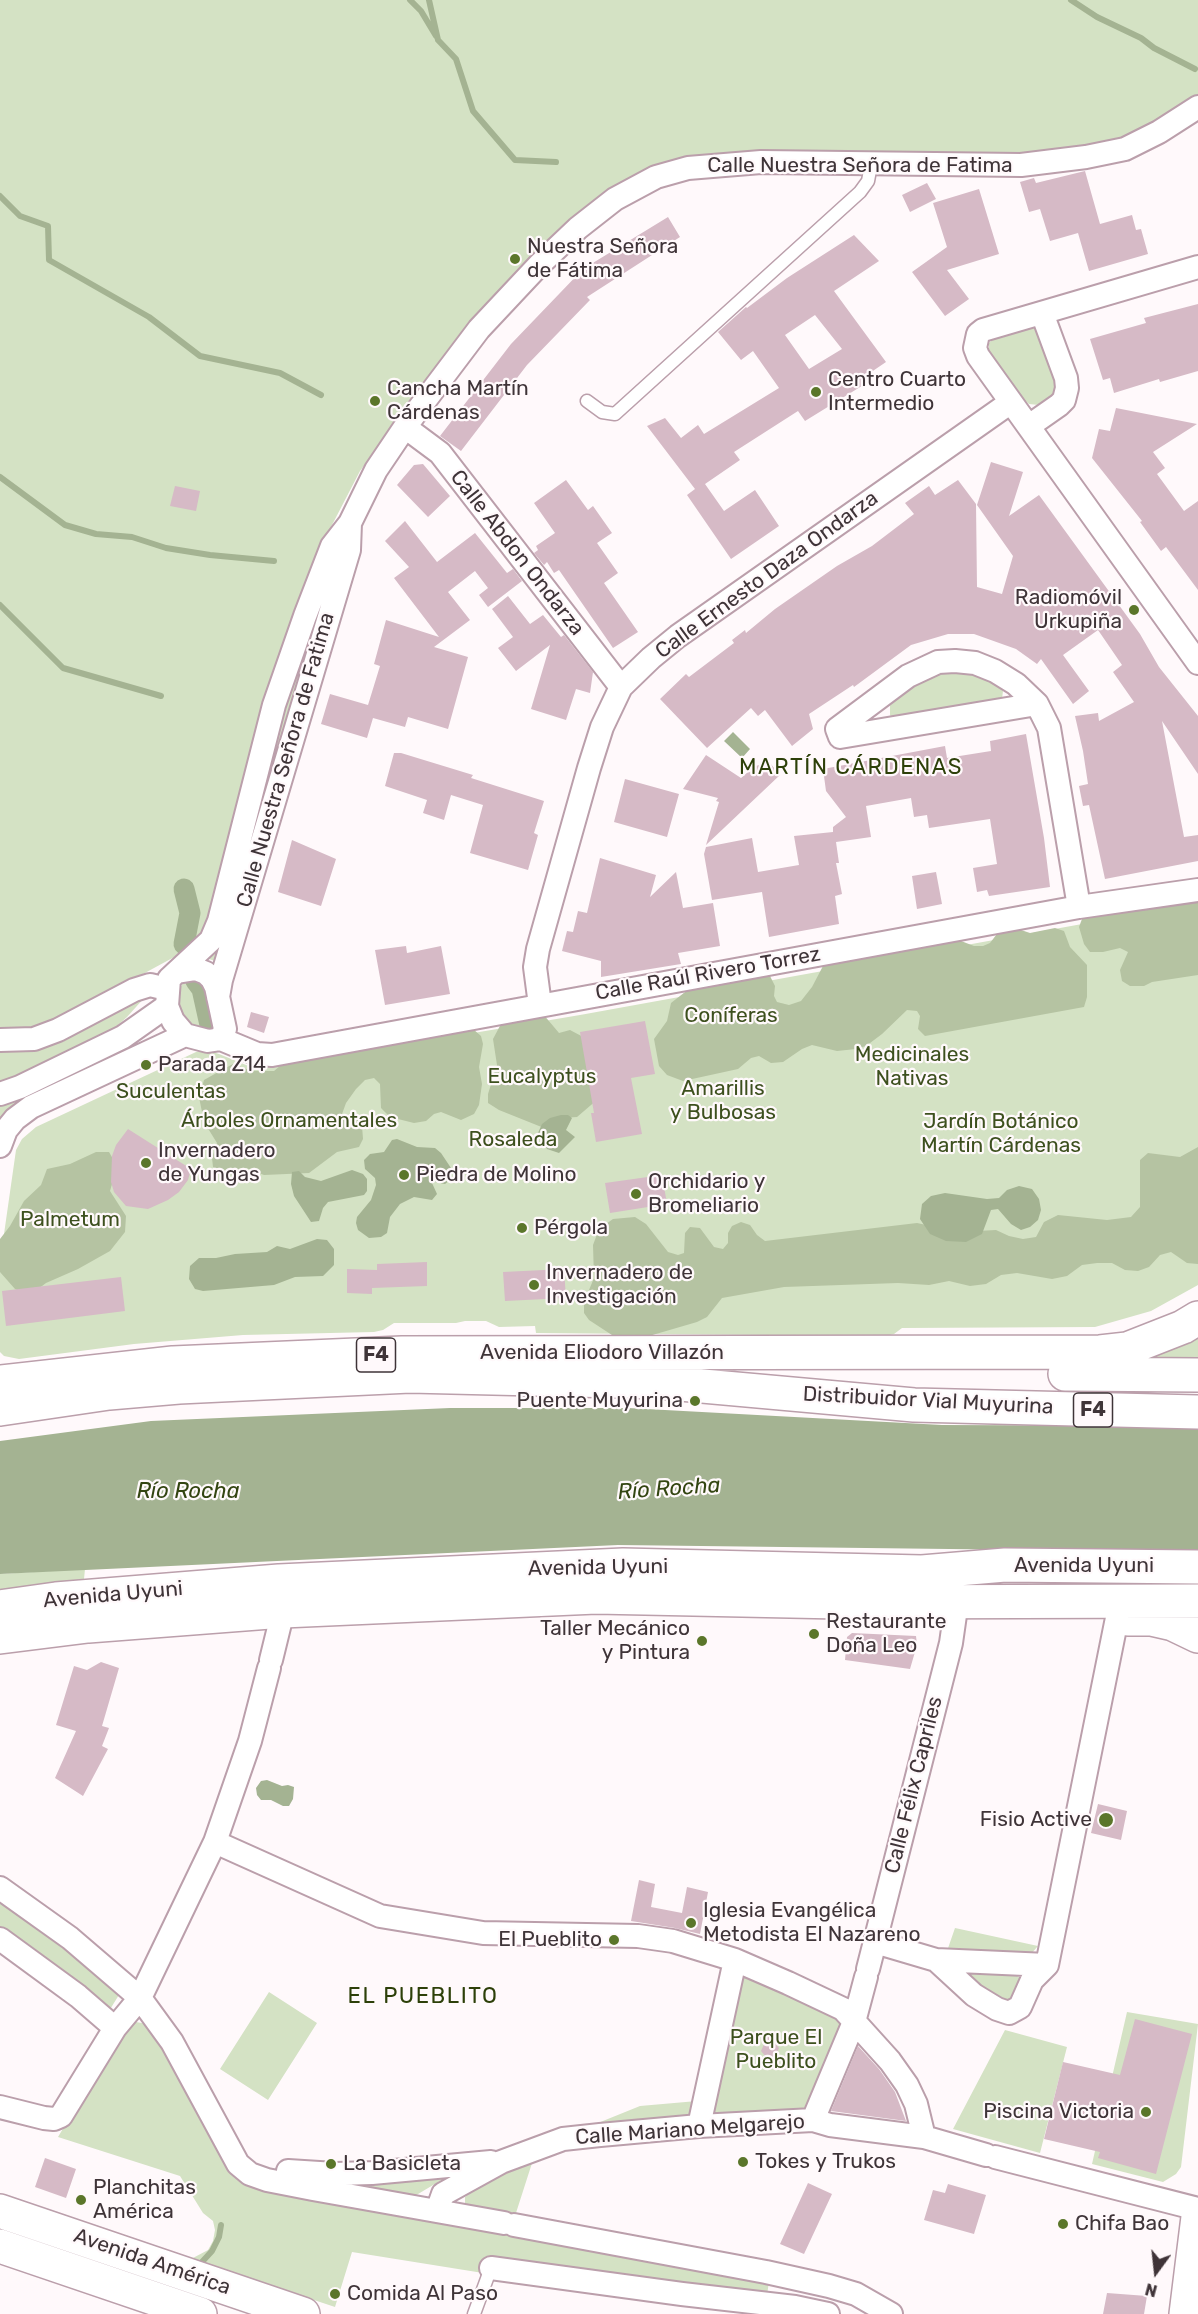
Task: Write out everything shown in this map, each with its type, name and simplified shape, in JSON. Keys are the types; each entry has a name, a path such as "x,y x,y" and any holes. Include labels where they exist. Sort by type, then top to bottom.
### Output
{"main road":[{"name":"Avenida Eliodoro Villazón","path":"0,1388 173,1363 402,1353 1100,1352 1127,1349 1193,1323"},
{"path":"752,1353 953,1371 1198,1375"},
{"name":"Avenida Eliodoro Villazón","path":"0,1388 109,1393 179,1387 411,1376 658,1382"},
{"name":"Distribuidor Vial Muyurina","path":"658,1382 914,1405 1193,1406"},
{"name":"Avenida Uyuni","path":"0,1606 56,1599 279,1581 623,1565 922,1572 1005,1565 1198,1567"},
{"path":"922,1572 1004,1582 1198,1585"},
{"name":"Avenida Uyuni","path":"0,1636 88,1626 283,1611 596,1597 839,1602 1198,1601"},
{"path":"957,1601 1021,1616 1151,1619 1173,1624 1198,1636"},
{"name":"Avenida América","path":"0,2211 303,2314"},
{"path":"1186,2314 1198,2217"},
{"name":"Avenida América","path":"0,2246 180,2311"}],"street":[{"name":"Calle Nuestra Señora de Fatima","path":"170,989 211,940 219,921 274,705 332,546 350,523 376,470 405,427 479,329 578,228 615,199 656,177 688,168 762,162 1021,165 1086,157 1125,149 1159,132 1198,107"},
{"path":"1198,267 984,330 978,334 975,341 978,356 1198,663"},
{"path":"1029,426 1064,400 1067,388 1066,378 1042,313"},
{"name":"Calle Ernesto Daza Ondarza","path":"540,1005 535,968 538,949 589,768 602,727 621,687 678,636 1011,402"},
{"name":"Calle Abdon Ondarza","path":"405,427 440,453 621,687"},
{"name":"Calle Nuestra Señora de Fatima","path":"218,997 221,980 348,550 350,523"},
{"path":"1037,704 840,737 837,729 908,676 938,662 975,663 995,671 1016,684 1037,704 1052,739 1079,907"},
{"name":"Calle Raúl Rivero Torrez","path":"221,1039 256,1054 272,1055 1079,907 1198,890"},
{"path":"0,1094 20,1087 123,1037 170,989 196,969 206,973 212,979 225,1029 221,1039 208,1041 185,1035 173,1021 170,989"},
{"path":"0,1040 34,1039 57,1030 134,990 150,985 170,989"},
{"path":"0,1146 6,1130 15,1119 31,1107 185,1035"},
{"name":"Calle Félix Capriles","path":"813,2120 854,2022 951,1643 957,1601"},
{"path":"0,2107 44,2118 54,2119 61,2116 115,2028 140,1998 215,1842 250,1741 283,1611"},
{"path":"936,1960 974,1995 997,2010 1009,2013 1020,2007 1032,1980 1047,1965 1117,1618"},
{"path":"215,1842 380,1916 483,1933 638,1936 672,1941 735,1960 843,2009 890,2061 907,2085 921,2120 924,2138"},
{"path":"0,1888 70,1938 140,1998 172,2042 238,2164 250,2174 267,2180 313,2189 766,2272 856,2294 891,2314"},
{"path":"0,1939 78,1996 115,2028"},
{"path":"874,1942 936,1960 1047,1965"},
{"path":"699,2126 735,1960"},
{"name":"Calle Mariano Melgarejo","path":"437,2211 442,2194 501,2162 563,2139 699,2126 813,2120 830,2125 924,2138 1198,2209"},
{"name":"Calle Mariano Melgarejo","path":"288,2171 335,2174 372,2173 501,2162"},
{"path":"492,2266 682,2294 795,2307 828,2314"},
{"path":"180,2311 183,2273"}],"lane":[{"path":"587,401 602,412 615,414 860,192 868,181 871,165"},
{"path":"474,2314 492,2266"}],"green space":[{"path":"0,0 1198,0 1198,96 1134,134 1101,146 1067,151 962,157 837,150 698,158 667,162 622,183 433,373 360,471 319,550 207,929 178,955 71,1013 27,1032 0,1031"},
{"path":"1025,327 1036,329 1058,381 1054,397 1039,405 1029,404 1021,397 989,351 989,343 992,340"},
{"path":"341,546 221,963 206,958 297,659"},
{"path":"939,672 974,672 996,684 1003,691 1002,699 892,718 890,705 899,693"},
{"path":"1198,897 1198,975 1152,982 1144,986 1130,986 1122,981 1120,970 1128,952 1120,948 1090,952 1084,944 1079,927 1082,919 1091,914"},
{"name":"Jardín Botánico Martín Cárdenas","path":"1198,903 1198,1285 1151,1311 1095,1327 902,1328 894,1334 885,1336 536,1333 535,1326 499,1327 486,1321 465,1321 394,1323 383,1330 374,1332 243,1335 134,1344 19,1359 4,1356 0,1352 0,1262 16,1150 22,1139 36,1127 196,1052 207,1050 251,1067 284,1065 580,1015"},
{"name":"Coníferas","path":"1055,928 1064,931 1070,947 1087,965 1087,997 1084,1007 925,1036 918,1029 920,1016 917,1011 907,1010 882,1034 866,1046 856,1049 837,1051 812,1045 783,1062 771,1063 759,1056 751,1058 738,1069 683,1081 667,1075 659,1066 654,1039 667,1021 671,1003 694,985 759,970 770,976 775,986 774,996 777,1002 789,1005 801,1001 812,987 823,966 948,942 961,941 974,946 983,946 990,943 1000,930 1018,929 1030,933"},
{"path":"190,978 205,981 215,1032 198,1030 183,1016 178,999 180,988 184,981"},
{"path":"145,997 100,1041 0,1086 0,1051 24,1052 44,1047"},
{"name":"Eucalyptus","path":"543,1014 559,1033 570,1030 587,1039 598,1099 577,1117 562,1118 544,1128 499,1110 488,1103 488,1094 497,1065 493,1039 501,1024"},
{"name":"Árboles Ornamentales","path":"473,1029 481,1036 483,1044 479,1067 482,1084 479,1105 474,1114 461,1120 441,1112 434,1114 426,1121 414,1123 390,1117 381,1108 380,1084 374,1078 365,1080 356,1089 346,1103 342,1114 348,1119 359,1120 363,1139 359,1147 337,1152 309,1173 264,1175 246,1168 236,1175 228,1176 213,1167 212,1158 217,1143 204,1122 199,1097 204,1080 233,1064 252,1071 274,1071 286,1061"},
{"path":"47,1084 23,1099 0,1122 0,1107 4,1102"},
{"path":"1198,1147 1198,1264 1187,1263 1171,1252 1160,1255 1149,1267 1138,1271 1125,1270 1112,1263 1097,1263 1082,1265 1067,1276 1052,1279 1017,1273 1001,1275 986,1284 970,1286 949,1281 929,1285 898,1283 784,1287 722,1298 707,1317 649,1336 615,1337 589,1320 584,1313 584,1302 594,1278 593,1245 599,1229 613,1219 635,1217 646,1224 668,1252 678,1255 684,1253 685,1233 690,1227 700,1228 714,1247 723,1249 728,1243 728,1233 732,1226 741,1222 750,1225 765,1241 917,1223 959,1232 996,1230 1023,1239 1036,1237 1044,1222 1058,1215 1107,1220 1131,1217 1140,1207 1140,1160 1148,1153 1180,1157"},
{"name":"Palmetum","path":"96,1152 109,1152 117,1166 110,1191 126,1216 125,1232 110,1251 46,1283 30,1295 15,1289 0,1272 0,1239 24,1201 41,1185 47,1169 70,1164"},
{"path":"1198,1336 1198,1365 1138,1358"},
{"path":"85,1569 83,1589 0,1597 0,1574"},
{"path":"0,1899 122,1990 109,2011 0,1931"},
{"path":"955,1928 1038,1946 1030,1955 946,1954"},
{"path":"955,1966 1010,1971 1020,1978 1019,1989 1006,2006"},
{"name":"Parque El Pueblito","path":"742,1974 844,2022 810,2107 717,2119 711,2117"},
{"path":"269,1992 317,2023 268,2100 220,2069"},
{"name":"Piscina Victoria","path":"1127,2012 1198,2024 1181,2167 1176,2174 1163,2182 1092,2164"},
{"path":"136,2022 147,2024 180,2074 229,2166 493,2231 769,2282 767,2295 483,2273 352,2252 335,2307 191,2259 208,2250 215,2230 213,2221 203,2213 180,2176 58,2137 110,2050 116,2048 128,2029"},
{"path":"1005,2030 1067,2047 1040,2153 953,2129"},
{"path":"697,2101 690,2118 593,2125 640,2106"},
{"path":"533,2160 515,2216 465,2206 465,2197 470,2193 489,2181"},
{"path":"455,2172 413,2197 322,2179"}],"water":[{"path":"733,732 750,749 742,758 724,741"},
{"path":"568,1115 572,1118 566,1130 575,1137 559,1153 547,1149 538,1133 542,1124 550,1118"},
{"path":"397,1139 417,1147 435,1148 451,1168 451,1179 445,1184 432,1183 437,1194 432,1200 414,1197 400,1204 390,1217 387,1233 381,1237 369,1238 358,1230 356,1223 357,1217 371,1200 376,1185 375,1178 365,1169 364,1160 370,1154 384,1152 392,1140"},
{"path":"352,1170 363,1174 367,1179 367,1191 364,1195 328,1202 323,1208 319,1221 311,1222 294,1196 291,1184 292,1172 299,1171 305,1177 321,1181"},
{"path":"1019,1186 1032,1189 1039,1199 1041,1210 1038,1220 1030,1227 1021,1230 1011,1224 998,1209 991,1210 982,1234 966,1242 946,1241 930,1234 920,1219 922,1204 931,1196 945,1193 987,1199 999,1198 1007,1190"},
{"path":"317,1239 327,1240 334,1249 334,1265 323,1276 295,1277 274,1285 203,1291 195,1289 189,1279 190,1266 199,1258 267,1252 277,1246 290,1249"},
{"name":"Río Rocha","path":"450,1408 628,1408 942,1425 1198,1426 1198,1552 618,1545 0,1574 0,1441 151,1421"},
{"path":"267,1780 282,1786 294,1787 293,1799 289,1806 283,1806 271,1800 261,1800 256,1788 261,1781"}],"building":[{"path":"1085,171 1100,224 1132,215 1136,230 1141,229 1148,254 1089,271 1078,233 1050,241 1040,209 1029,212 1020,182 1034,178 1036,183"},
{"path":"927,183 936,199 910,212 902,195"},
{"path":"979,189 999,254 947,270 969,299 945,316 912,272 947,247 933,203"},
{"path":"668,217 680,237 587,297 590,300 527,365 461,451 440,436 511,344 583,269"},
{"path":"854,235 879,261 834,291 886,362 861,379 865,384 805,421 798,411 734,452 740,460 705,484 724,511 755,490 779,526 731,559 687,495 695,489 647,426 665,418 681,438 698,425 704,434 779,388 753,351 741,360 718,332 746,307","holes":["815,315 842,349 809,369 785,335"]},
{"path":"1198,304 1198,371 1160,382 1159,379 1114,393 1110,378 1103,380 1090,339 1146,323 1144,318"},
{"path":"1116,408 1197,424 1153,452 1165,468 1157,474 1184,511 1198,501 1198,590 1166,547 1161,551 1140,522 1142,521 1092,458 1099,429 1110,431"},
{"path":"991,462 1023,472 1009,516 1039,495 1140,634 1159,667 1198,716 1198,774 1162,721 1184,837 1198,835 1198,861 1105,879 1089,805 1083,806 1079,786 1088,784 1075,716 1098,713 1099,721 1134,702 1113,672 1122,665 1098,630 1063,655 1089,691 1073,704 1041,659 1037,664 1016,649 974,634 948,634 911,645 854,687 853,685 809,714 813,729 792,746 765,710 758,716 751,708 707,748 660,699 686,674 689,677 734,643 732,640 745,630 746,633 775,609 837,566 872,546 914,514 905,503 929,486 935,495 958,480 976,504 977,587 1002,594 1013,556 977,505"},
{"path":"423,464 450,496 428,517 397,485 414,465"},
{"path":"566,480 588,510 593,506 612,533 597,543 618,573 604,583 638,632 613,648 559,570 554,573 547,562 544,565 534,553 538,550 536,546 555,533 534,503"},
{"path":"175,486 200,491 196,511 170,506"},
{"path":"405,521 437,562 475,533 507,573 513,569 522,581 488,607 479,595 488,588 475,571 448,592 470,620 434,647 468,657 448,729 408,717 405,727 373,718 367,738 321,724 330,694 368,705 380,666 374,664 386,620 439,637 394,578 409,567 385,541"},
{"path":"508,596 530,624 543,615 561,637 564,635 593,672 590,693 576,689 566,720 531,709 550,645 516,671 498,648 513,637 492,609"},
{"path":"1026,734 1050,887 989,896 987,890 977,892 973,868 997,864 990,819 929,828 927,815 914,817 911,798 866,806 871,837 836,842 839,863 836,863 842,894 835,896 839,924 769,937 762,892 712,900 704,854 706,847 752,838 758,872 799,865 794,836 833,832 833,827 846,817 826,791 823,769 945,746 947,758 991,751 990,741"},
{"path":"394,753 401,753 473,775 471,778 544,801 534,833 538,835 528,870 470,853 483,805 451,795 444,820 423,813 427,800 385,786"},
{"path":"706,755 741,778 755,766 770,763 780,775 706,845 719,802 716,801 718,798 683,789"},
{"path":"625,779 679,794 667,837 614,822"},
{"path":"292,840 336,859 321,906 278,892"},
{"path":"600,858 656,875 650,897 676,872 683,908 713,903 720,946 678,953 681,964 601,977 601,961 562,951 567,931 573,932 578,911 587,913"},
{"path":"936,872 942,904 917,909 912,876"},
{"path":"406,946 407,953 441,946 450,994 385,1005 375,950"},
{"path":"251,1012 269,1017 264,1033 247,1027"},
{"path":"645,1021 655,1074 631,1078 642,1134 596,1142 591,1113 594,1113 580,1032"},
{"name":"Invernadero de Yungas","path":"128,1129 191,1169 188,1180 179,1192 148,1209 126,1206 114,1192 111,1182 112,1156 116,1145"},
{"name":"Orchidario y Bromeliario","path":"662,1175 667,1204 610,1213 605,1183"},
{"path":"427,1262 427,1286 372,1288 372,1294 347,1293 347,1269 377,1270 377,1264"},
{"name":"Invernadero de Investigación","path":"564,1269 566,1298 505,1301 503,1272"},
{"path":"121,1277 125,1311 6,1326 2,1291"},
{"path":"852,1633 916,1636 917,1645 910,1669 845,1660 847,1637"},
{"path":"101,1662 119,1668 102,1726 109,1728 102,1746 108,1749 83,1796 55,1778 76,1731 56,1725 74,1666 87,1670"},
{"path":"1098,1804 1127,1811 1121,1840 1091,1833"},
{"path":"639,1880 655,1884 651,1907 682,1913 687,1887 708,1892 700,1934 631,1921"},
{"name":"Piscina Victoria","path":"1135,2019 1192,2034 1156,2174 1098,2158 1100,2152 1044,2139 1063,2062 1120,2075"},
{"path":"768,2036 779,2048 772,2064 761,2051"},
{"path":"858,2046 879,2069 895,2092 906,2121 831,2111"},
{"path":"45,2158 76,2169 66,2198 35,2187"},
{"path":"808,2183 832,2194 804,2254 780,2244"},
{"path":"948,2184 986,2195 974,2234 924,2220 933,2190 945,2193"},
{"path":"1107,2293 1147,2296 1144,2314 1103,2314"}],"waterway":[{"path":"410,0 421,11 436,36"},
{"path":"429,0 438,40 456,59 473,111 515,160 556,162"},
{"path":"1071,0 1097,17 1141,38 1154,48 1195,69"},
{"path":"0,196 20,216 48,226 49,260 149,317 200,356 280,373 321,395"},
{"path":"0,477 65,525 96,534 132,537 166,548 274,561"},
{"path":"0,605 63,668 161,696"},
{"path":"184,889 190,913 184,944"},
{"path":"196,981 202,989 210,1025"},
{"path":"201,2263 212,2251 219,2237 221,2225"}],"place":[{"name":"Nuestra Señora de Fátima","path":"515,259"},
{"name":"Centro Cuarto Intermedio","path":"816,392"},
{"name":"Cancha Martín Cárdenas","path":"375,401"},
{"name":"Radiomóvil Urkupiña","path":"1134,610"},
{"name":"Parada Z14","path":"146,1065"},
{"name":"Invernadero de Yungas","path":"146,1163"},
{"name":"Piedra de Molino","path":"404,1175"},
{"name":"Orchidario y Bromeliario","path":"636,1194"},
{"name":"Pérgola","path":"522,1228"},
{"name":"Invernadero de Investigación","path":"534,1285"},
{"name":"Puente Muyurina","path":"695,1401"},
{"name":"Restaurante Doña Leo","path":"814,1634"},
{"name":"Taller Mecánico y Pintura","path":"702,1641"},
{"name":"Fisio Active","path":"1106,1820"},
{"name":"Iglesia Evangélica Metodista El Nazareno","path":"691,1923"},
{"name":"El Pueblito","path":"614,1940"},
{"name":"Piscina Victoria","path":"1146,2112"},
{"name":"Tokes y Trukos","path":"743,2162"},
{"name":"La Basicleta","path":"331,2164"},
{"name":"Planchitas América","path":"81,2200"},
{"name":"Chifa Bao","path":"1063,2224"},
{"name":"Comida Al Paso","path":"335,2294"}],"district":[{"name":"MARTÍN CÁRDENAS","path":"851,768"},
{"name":"EL PUEBLITO","path":"423,1997"}],"park label":[{"name":"Medicinales Nativas","path":"912,1067"},
{"name":"Suculentas","path":"171,1092"},
{"name":"Amarillis y Bulbosas","path":"723,1101"},
{"name":"Rosaleda","path":"513,1140"}]}
